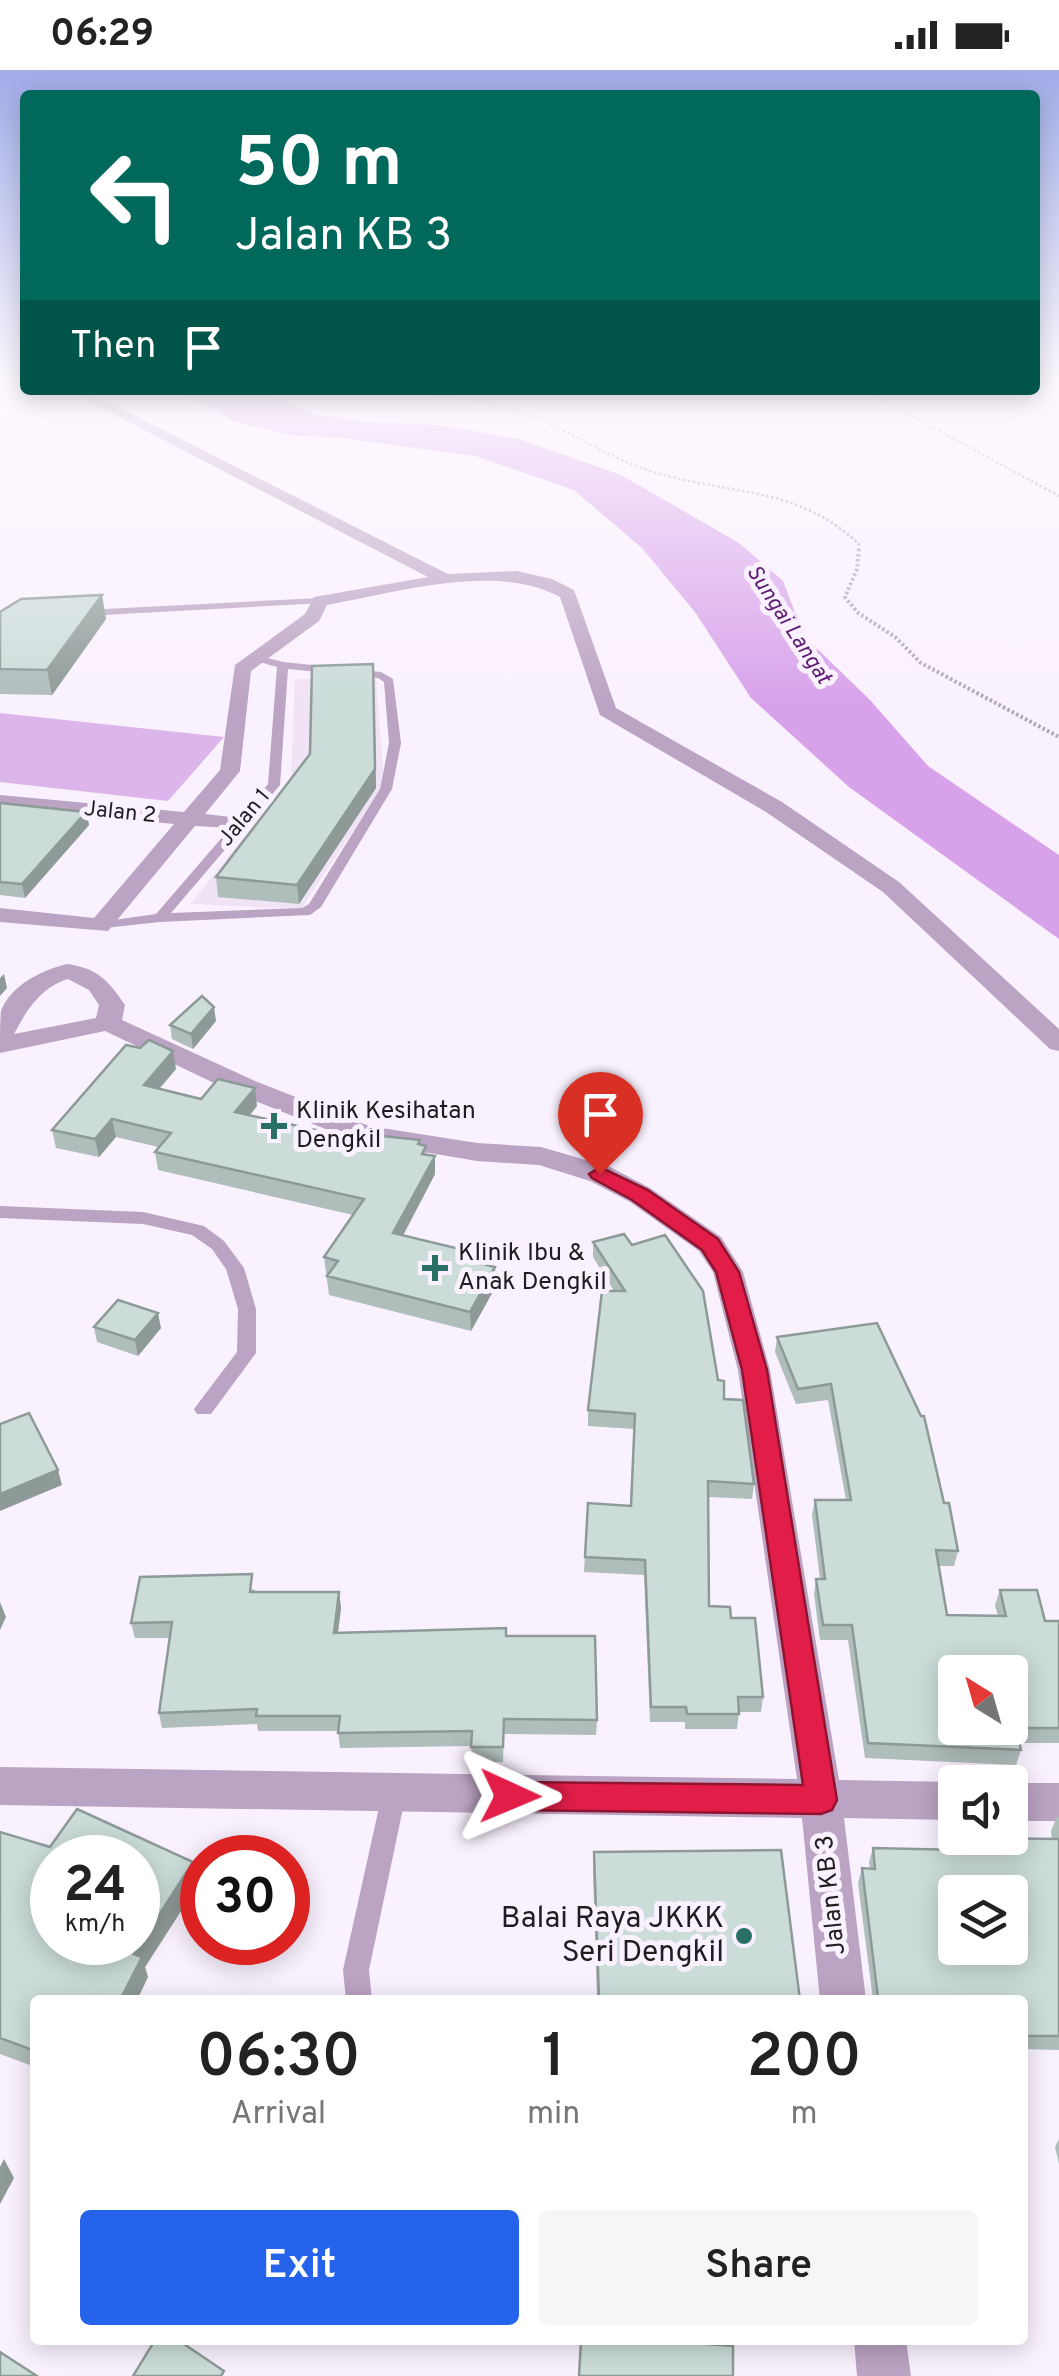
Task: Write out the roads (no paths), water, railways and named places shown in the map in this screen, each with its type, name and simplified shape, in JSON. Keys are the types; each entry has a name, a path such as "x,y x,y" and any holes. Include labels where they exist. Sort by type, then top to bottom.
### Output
{"street":[{"path":"267,489 449,582"},
{"path":"256,658 312,617 320,601 495,576 532,577 556,584 568,594 607,711 774,807 892,887 1059,1043"},
{"name":"Jalan 1","path":"100,926 230,771 242,668 256,658"},
{"name":"Jalan 2","path":"0,801 240,824"},
{"path":"0,915 100,926"},
{"path":"0,1036 17,1006 37,983 53,973 73,971 89,976 112,1005 108,1023 0,1045"},
{"name":"Jalan KB 3","path":"108,1023 244,1086 363,1134 477,1152 541,1156 600,1174 640,1195 710,1244 728,1272 754,1370 821,1800 842,1995"},
{"path":"0,1786 938,1801"},
{"path":"1028,1802 1059,1802"},
{"path":"881,2345 884,2376"}],"lane":[{"path":"73,614 320,601"},
{"path":"100,926 160,918 305,912 314,906 386,790 395,744 390,680 381,675 282,665 256,658"},
{"name":"Jalan 1","path":"160,918 274,785 282,665"},
{"path":"0,1212 144,1218 198,1230 218,1245 235,1268 247,1309 246,1354 204,1409"},
{"path":"358,1995 356,1970 394,1794"}],"water":[{"name":"Sungai Langat","path":"570,489 645,489 739,543 783,581 804,636 870,700 928,766 1059,855 1059,939 849,787 751,698 695,612 642,548"}],"place":[{"name":"Klinik Kesihatan Dengkil","path":"274,1126"},
{"name":"Klinik Ibu & Anak Dengkil","path":"435,1268"},
{"name":"Balai Raya JKKK Seri Dengkil","path":"744,1936"}]}
